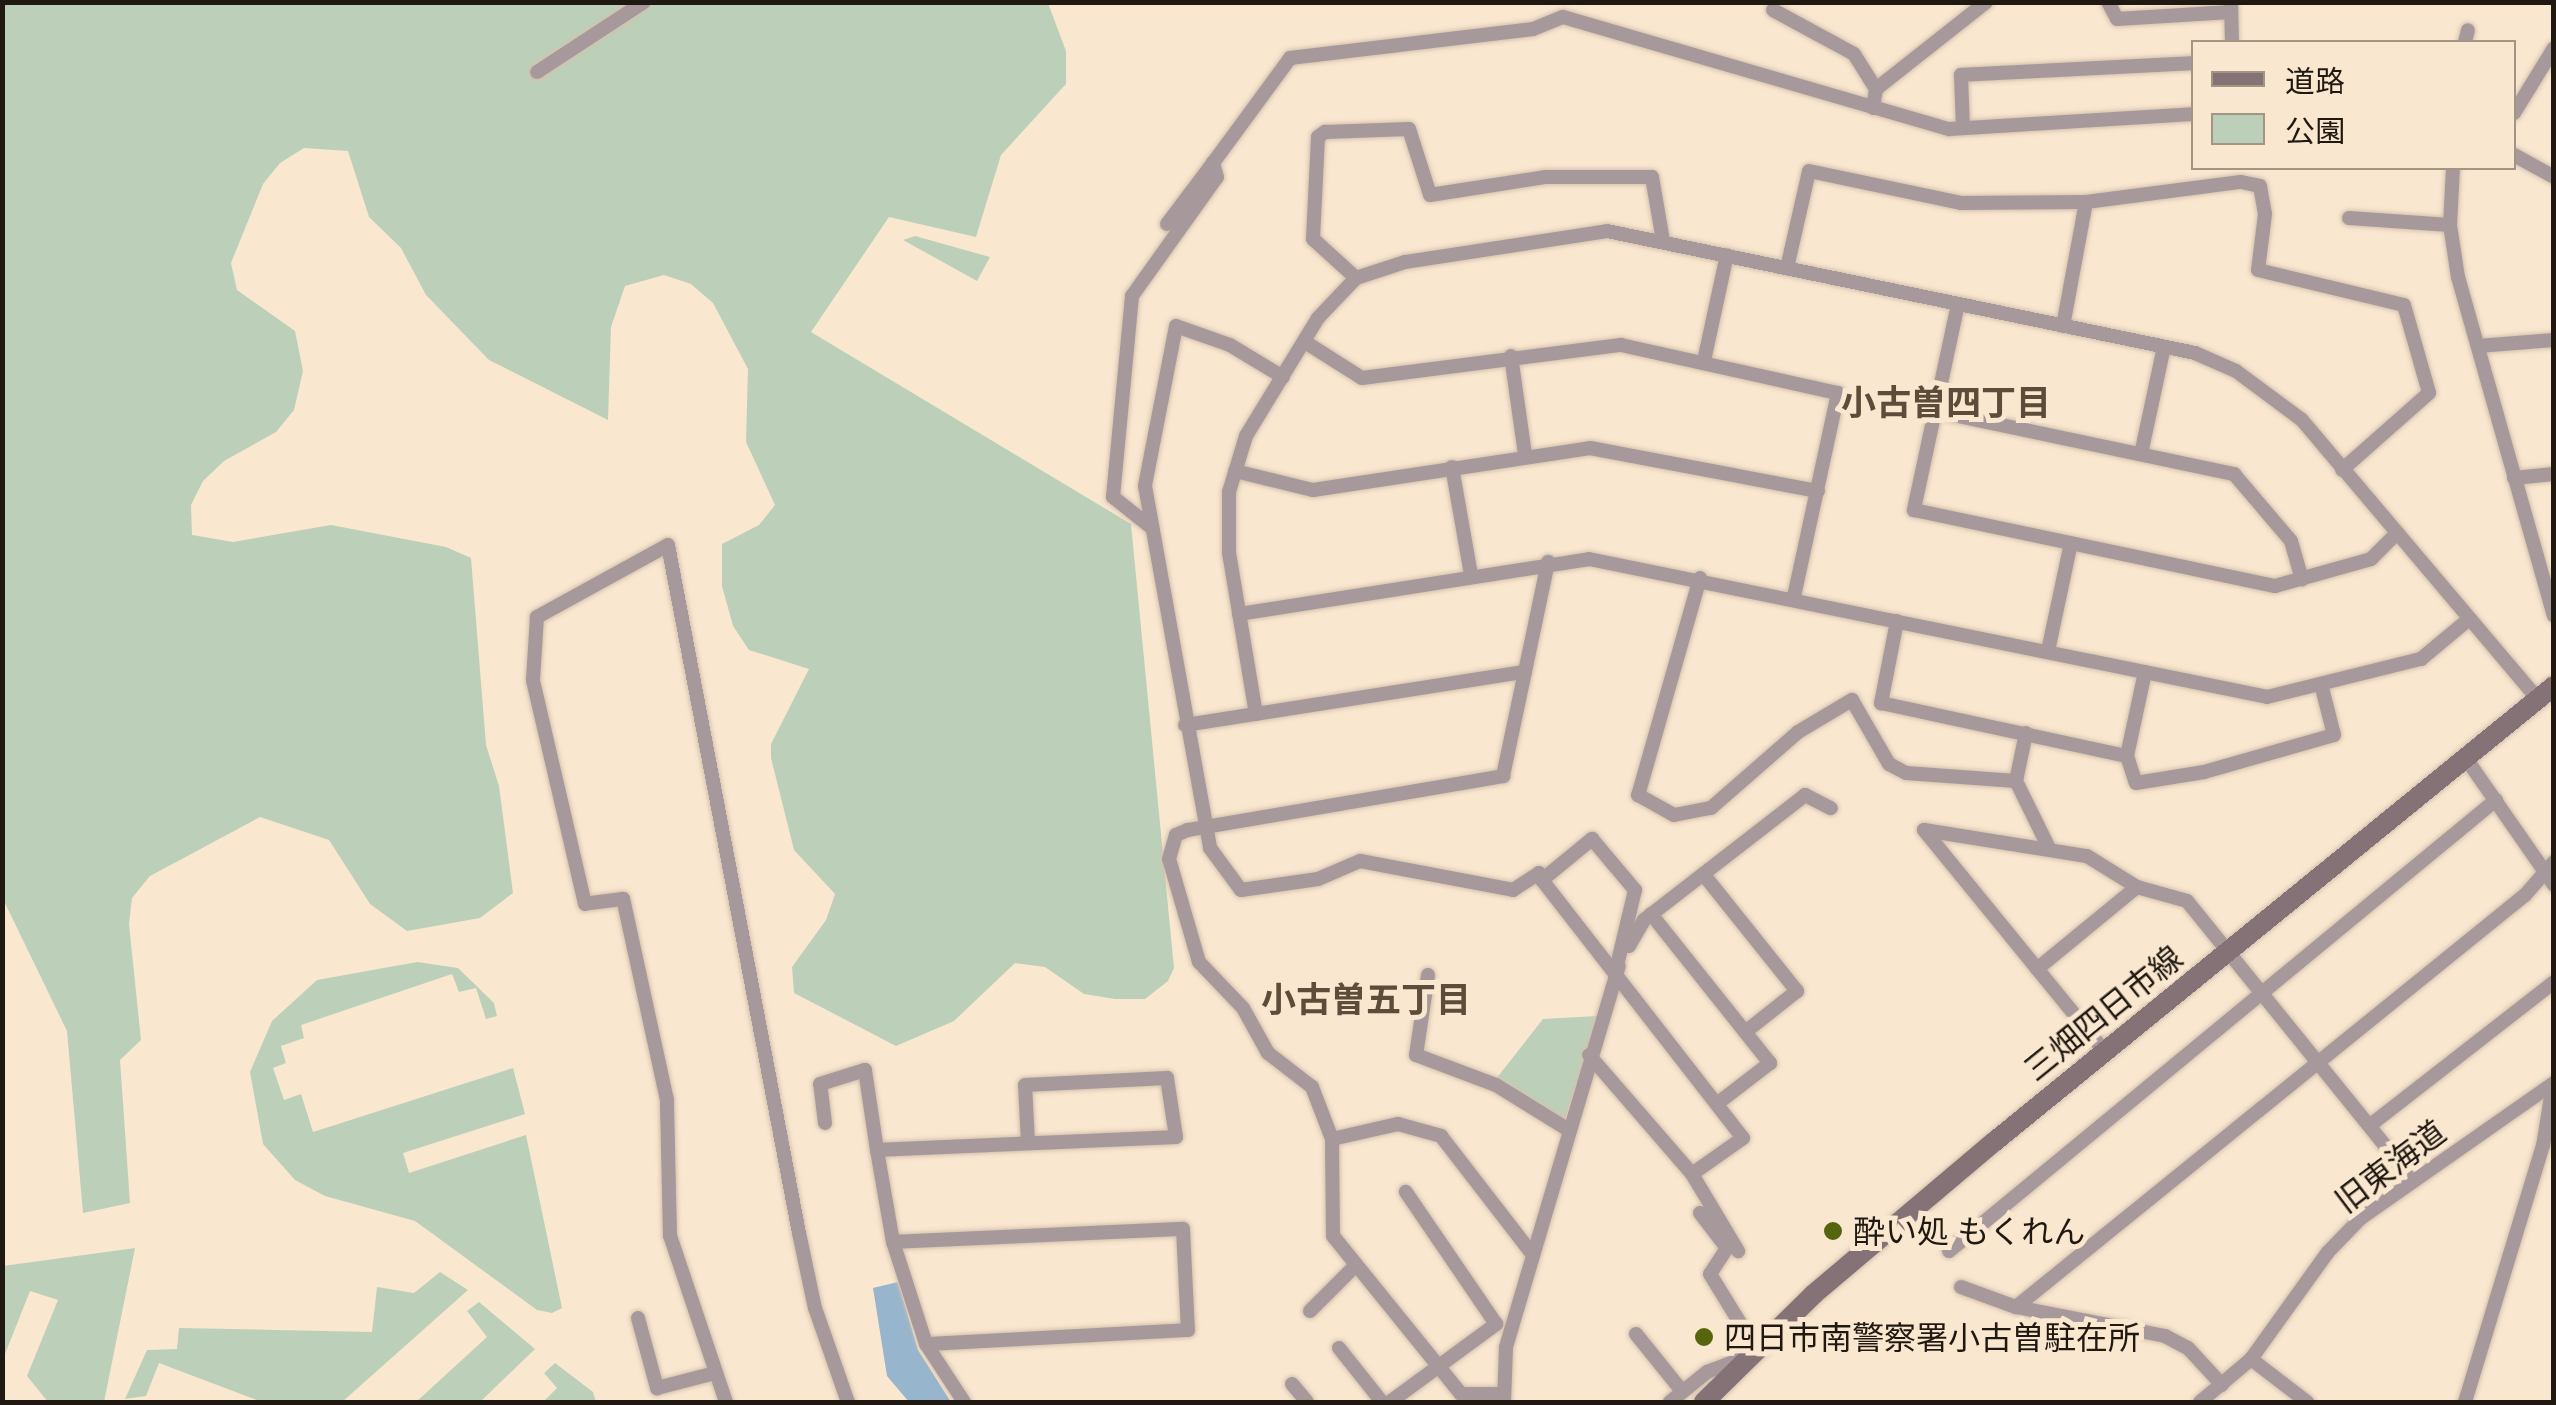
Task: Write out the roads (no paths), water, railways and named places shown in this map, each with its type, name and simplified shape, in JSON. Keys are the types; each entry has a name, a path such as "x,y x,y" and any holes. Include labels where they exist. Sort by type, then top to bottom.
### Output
{"main road":[{"name":"三畑四日市線","path":"1704,1402 1753,1353 2104,1051 2546,693"}],"street":[{"path":"537,72 644,2"},
{"path":"1876,88 1986,2"},
{"path":"2108,2 2118,19 2231,7 2232,40"},
{"path":"1773,10 1854,54 1876,88 1873,108"},
{"path":"1167,224 1290,58 1533,30 1563,17 1873,108 1963,128 2191,114"},
{"path":"2516,110 2554,48"},
{"path":"1963,128 1960,75 2191,63"},
{"path":"1356,278 1314,239 1318,137 1325,132 1409,129 1430,195 1544,177 1652,177 1662,241"},
{"path":"2516,156 2554,177"},
{"path":"1152,528 1113,497 1132,296 1217,177 1214,163"},
{"path":"2453,170 2450,225 2478,346 2554,616"},
{"path":"1787,268 1810,172 1961,204 2086,202 2241,182 2260,186 2265,214 2258,270 2404,305 2429,393 2342,470"},
{"path":"2063,326 2086,202"},
{"path":"2349,218 2450,225"},
{"path":"1256,714 1228,519 1235,471 1246,436 1327,306 1356,278 1405,262 1607,232 2164,348 2236,372 2284,402 2469,618 2546,693"},
{"path":"1704,361 1728,255"},
{"path":"1958,304 1914,510 2275,586 2371,559 2397,532"},
{"path":"1283,377 1230,345 1176,326 1145,486 1210,848 1241,890 1318,878 1360,862 1513,890 1539,873 1743,1138 1692,1174"},
{"path":"2478,346 2554,340"},
{"path":"1305,342 1362,378 1511,356 1622,345 1838,392 1794,597"},
{"path":"2141,454 2164,348"},
{"path":"1511,356 1526,454"},
{"path":"1936,411 2234,474 2291,542 2302,579"},
{"path":"1235,471 1313,490 1526,454 1590,448 1632,452 1818,490"},
{"path":"1452,467 1471,574"},
{"path":"2514,478 2554,474"},
{"path":"2048,651 2072,543"},
{"path":"726,1402 665,1213 667,1100 636,948 622,899 584,904 532,667 536,617 668,545 815,1308 848,1402"},
{"path":"1239,614 1548,562 1627,564 2267,696 2322,688 2422,659 2469,618"},
{"path":"1542,880 1592,839 1635,890 1615,974 1506,1347 1503,1398 1461,1394 1333,1236 1332,1139 1312,1087 1268,1052 1243,1008 1199,962 1185,928 1169,859 1176,835 1204,827 1503,776 1548,562"},
{"path":"1700,578 1638,795 1674,815 1711,808 1798,732 1852,700 1889,764 1906,773 2016,780"},
{"path":"1897,621 1882,703 2126,756"},
{"path":"1186,726 1525,672"},
{"path":"2145,672 2126,756 2136,783 2204,772 2334,735 2322,688"},
{"path":"2026,733 2016,780 2048,846"},
{"path":"2016,1307 2318,1058 2551,874 2466,757"},
{"path":"1615,974 1651,914 1805,795 1831,808"},
{"path":"1949,1251 2496,800"},
{"path":"2104,1051 1924,830 2048,846 2087,856 2136,887 2187,901 2373,1124 2413,1180"},
{"path":"1704,875 1797,991 1745,1032"},
{"path":"2037,968 2136,887"},
{"path":"1651,914 1770,1063 1718,1103"},
{"path":"1428,975 1416,1055 1496,1085 1568,1130"},
{"path":"2373,1124 2554,982"},
{"path":"1590,1055 1692,1174 1738,1251"},
{"path":"825,1123 820,1084 865,1070 894,1242 926,1344 964,1402"},
{"path":"877,1150 1176,1137 1166,1078 1025,1085 1028,1143"},
{"path":"2465,1402 2544,1146 2553,1084"},
{"name":"旧東海道","path":"2200,1402 2252,1360 2328,1252 2413,1180 2553,1084"},
{"path":"1332,1139 1398,1124 1441,1136 1533,1255"},
{"path":"1390,1402 1496,1324 1406,1192"},
{"path":"1670,1402 1707,1372 1753,1353 1710,1274 1728,1248 1700,1213"},
{"path":"894,1242 1183,1229 1188,1330 926,1344"},
{"path":"1310,1311 1356,1265"},
{"path":"1961,1287 2016,1307 2165,1336 2188,1348 2222,1385"},
{"path":"638,1318 657,1388 716,1372"},
{"path":"1491,1328 1506,1347"},
{"path":"1636,1334 1682,1391"},
{"path":"1339,1348 1382,1402"},
{"path":"2252,1360 2306,1402"},
{"path":"1292,1384 1307,1402"}],"water":[{"path":"898,1282 918,1350 951,1402 909,1402 887,1376 873,1288"}],"place":[{"name":"酔い処 もくれん","path":"1833,1231"},
{"name":"四日市南警察署小古曽駐在所","path":"1704,1337"}],"district":[{"name":"小古曽四丁目","path":"1946,402"},
{"name":"小古曽五丁目","path":"1366,999"}]}
